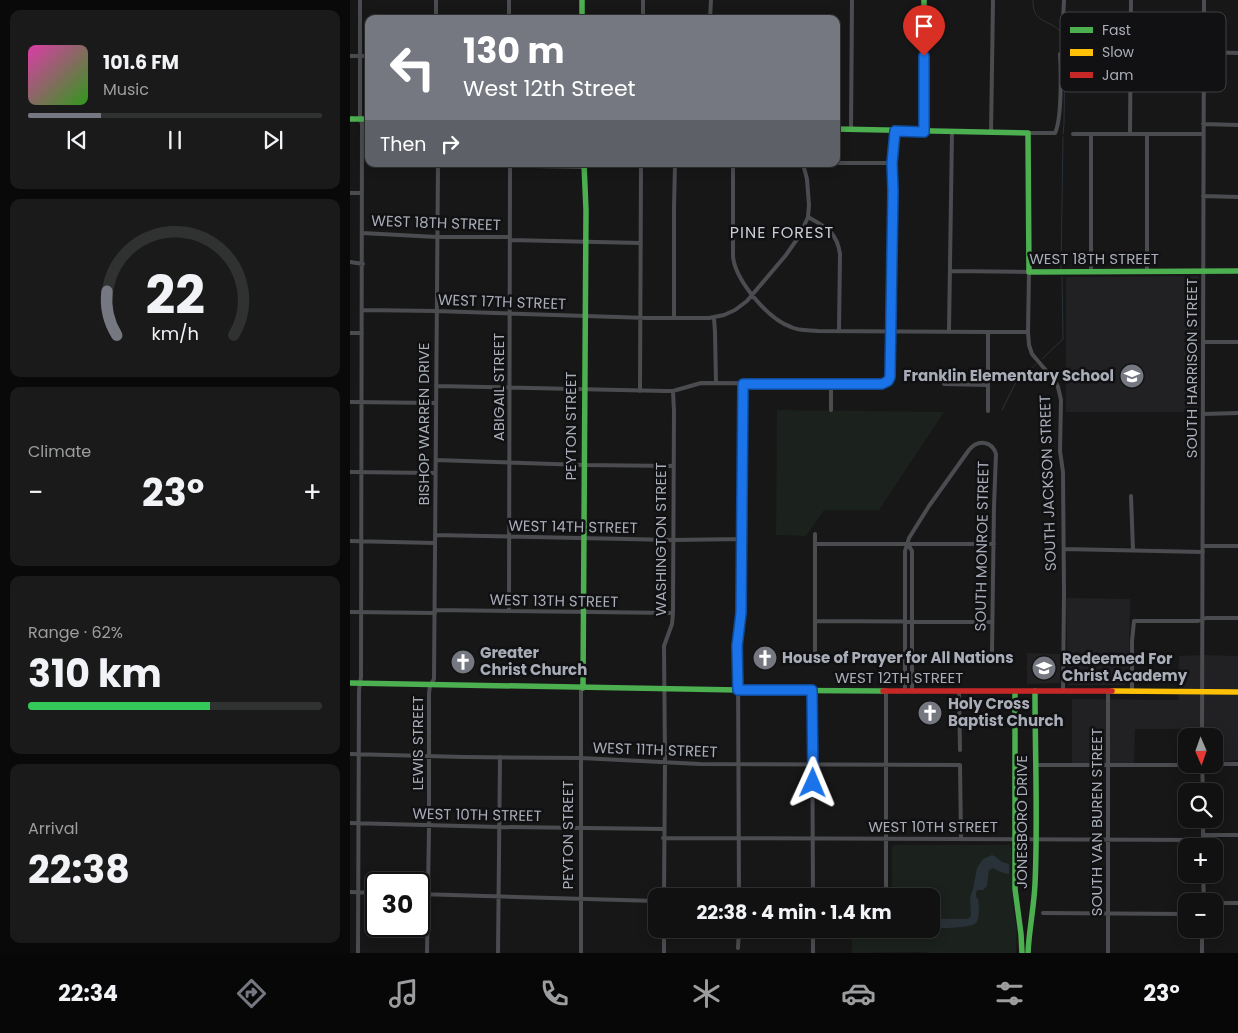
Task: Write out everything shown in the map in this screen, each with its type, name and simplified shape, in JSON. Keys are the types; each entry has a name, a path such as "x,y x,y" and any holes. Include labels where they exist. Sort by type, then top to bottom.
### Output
{"street":[{"path":"358,953 363,310 360,0"},
{"path":"436,0 436,15"},
{"path":"509,0 509,15"},
{"path":"582,0 582,15"},
{"path":"643,0 643,15"},
{"path":"710,0 710,15"},
{"path":"851,129 852,0"},
{"path":"924,0 924,132"},
{"path":"991,133 993,0"},
{"path":"350,56 365,56"},
{"path":"840,129 1055,133 1059,118 1060,91"},
{"path":"1130,92 1130,134"},
{"name":"SOUTH HARRISON STREET","path":"1202,728 1203,92"},
{"path":"350,119 365,120"},
{"path":"1203,124 1238,125"},
{"path":"436,386 673,391 701,383 882,384 889,380 891,374 892,163 895,131"},
{"path":"949,332 952,132"},
{"name":"SOUTH JACKSON STREET","path":"1028,133 1028,332 1030,350 1055,381 1061,400 1060,444 1063,472 1064,549 1063,691"},
{"path":"1073,134 1203,134"},
{"path":"1091,134 1091,272"},
{"path":"1147,134 1147,272"},
{"path":"840,163 892,163"},
{"name":"BISHOP WARREN DRIVE","path":"431,684 434,679 438,167"},
{"name":"ABIGAIL STREET","path":"509,611 510,167"},
{"name":"PEYTON STREET","path":"581,953 584,167"},
{"path":"640,391 642,167"},
{"path":"674,318 675,167"},
{"path":"733,167 735,268 757,302 789,327 801,330 892,332 1028,332"},
{"path":"716,383 716,332 714,318 735,310 747,301 793,246 808,217 808,191 804,167"},
{"path":"350,193 362,193"},
{"path":"1203,196 1238,197"},
{"path":"808,217 830,230 839,246 839,330"},
{"name":"WEST 18TH STREET","path":"362,233 641,243"},
{"path":"350,262 363,264"},
{"name":"WEST 18TH STREET","path":"950,271 1238,271"},
{"name":"WEST 17TH STREET","path":"363,310 714,318"},
{"path":"988,332 988,411"},
{"path":"350,333 362,334"},
{"path":"1204,342 1238,342"},
{"path":"831,383 831,410"},
{"path":"739,888 737,646 741,613 743,384"},
{"path":"944,384 988,385"},
{"name":"WASHINGTON STREET","path":"664,888 664,646 672,624 673,614 673,391"},
{"path":"350,402 436,403"},
{"path":"1203,414 1238,413"},
{"name":"SOUTH MONROE STREET","path":"908,544 909,538 930,506 973,445 988,444 994,448 996,454 992,651"},
{"path":"436,460 673,466"},
{"path":"350,472 436,473"},
{"path":"1131,496 1133,550"},
{"path":"815,534 815,651"},
{"name":"WEST 14TH STREET","path":"435,535 673,540 742,539"},
{"path":"350,541 435,543"},
{"path":"815,544 994,544"},
{"path":"905,690 905,551 908,544"},
{"path":"908,544 912,551 912,690"},
{"path":"1203,546 1238,546"},
{"path":"1064,549 1203,552"},
{"name":"WEST 13TH STREET","path":"350,612 509,611 673,614"},
{"path":"1132,692 1134,621 1198,621 1206,618 1238,618"},
{"path":"815,621 992,622"},
{"name":"WEST 12TH STREET","path":"350,683 738,690 1238,692"},
{"name":"LEWIS STREET","path":"428,872 429,693 431,684"},
{"path":"812,690 813,888"},
{"path":"886,690 886,888"},
{"path":"959,691 960,750"},
{"name":"JONESBORO DRIVE","path":"1015,692 1015,889 1022,953"},
{"name":"JONESBORO DRIVE","path":"1028,953 1028,935 1034,898 1036,839 1035,692"},
{"name":"SOUTH VAN BUREN STREET","path":"1108,692 1108,953"},
{"name":"WEST 11TH STREET","path":"350,754 581,758 738,764 960,765 961,838"},
{"path":"498,953 500,757"},
{"path":"1223,764 1238,764"},
{"path":"1035,765 1178,765"},
{"name":"WEST 10TH STREET","path":"350,823 664,829"},
{"path":"1203,828 1203,837"},
{"name":"WEST 10TH STREET","path":"663,838 1108,839 1238,835"},
{"path":"350,892 365,893"},
{"path":"430,894 648,900"},
{"path":"1223,903 1238,903"},
{"path":"1043,913 1178,914"},
{"name":"LEWIS STREET","path":"427,937 427,953"},
{"path":"664,938 664,953"},
{"path":"738,948 739,938"},
{"path":"813,938 813,953"},
{"path":"1202,938 1202,953"}],"shaded area":[{"name":"Franklin Elementary School","path":"1199,276 1198,412 1066,412 1066,277"},
{"path":"777,410 944,412 879,510 824,510 806,536 776,535"},
{"path":"1066,598 1130,599 1129,683 1125,683 1125,685 1068,685"},
{"name":"Redeemed For Christ Academy","path":"1027,653 1060,654 1060,683 1027,684"},
{"path":"1179,656 1238,656 1238,760 1223,762 1223,728 1135,729 1134,765 1072,765 1072,699 1178,700"},
{"path":"893,845 1010,845 1013,904 1017,930 1016,953 852,953 852,938 940,938 940,888 892,888"},
{"path":"992,855 1002,862 1009,864 1009,874 993,868 989,870 987,886 983,890 976,892 979,911 976,923 961,927 940,928 940,919 968,919 971,916 970,898 977,868 983,859"}],"waterway":[{"path":"1033,0 1033,7 1037,16 1060,32"},
{"path":"1063,134 1064,92"},
{"path":"1061,269 1063,137"},
{"path":"1042,359 1063,339 1062,277"},
{"path":"1002,410 1016,382 1036,364"}],"traffic: fast":[{"path":"582,0 582,15"},
{"path":"924,0 924,132"},
{"path":"350,119 365,119"},
{"path":"840,129 1028,133 1029,272 1238,271"},
{"path":"583,688 586,210 584,167"},
{"path":"350,683 883,691"},
{"path":"1028,953 1036,860 1035,691"},
{"path":"1015,692 1015,889 1022,953"}],"traffic: slow":[{"path":"1112,691 1238,692"}],"traffic: jam":[{"path":"883,691 1112,691"}],"place":[{"name":"Franklin Elementary School","path":"1132,376"},
{"name":"House of Prayer for All Nations","path":"765,658"},
{"name":"Greater Christ Church","path":"463,662"},
{"name":"Redeemed For Christ Academy","path":"1044,668"},
{"name":"Holy Cross Baptist Church","path":"930,713"}],"district":[{"name":"PINE FOREST","path":"782,232"}],"route":[{"path":"813,783 812,690 738,690 737,646 741,613 742,563 743,384 882,384 888,381 891,374 892,163 895,131 924,132 924,56"}]}
